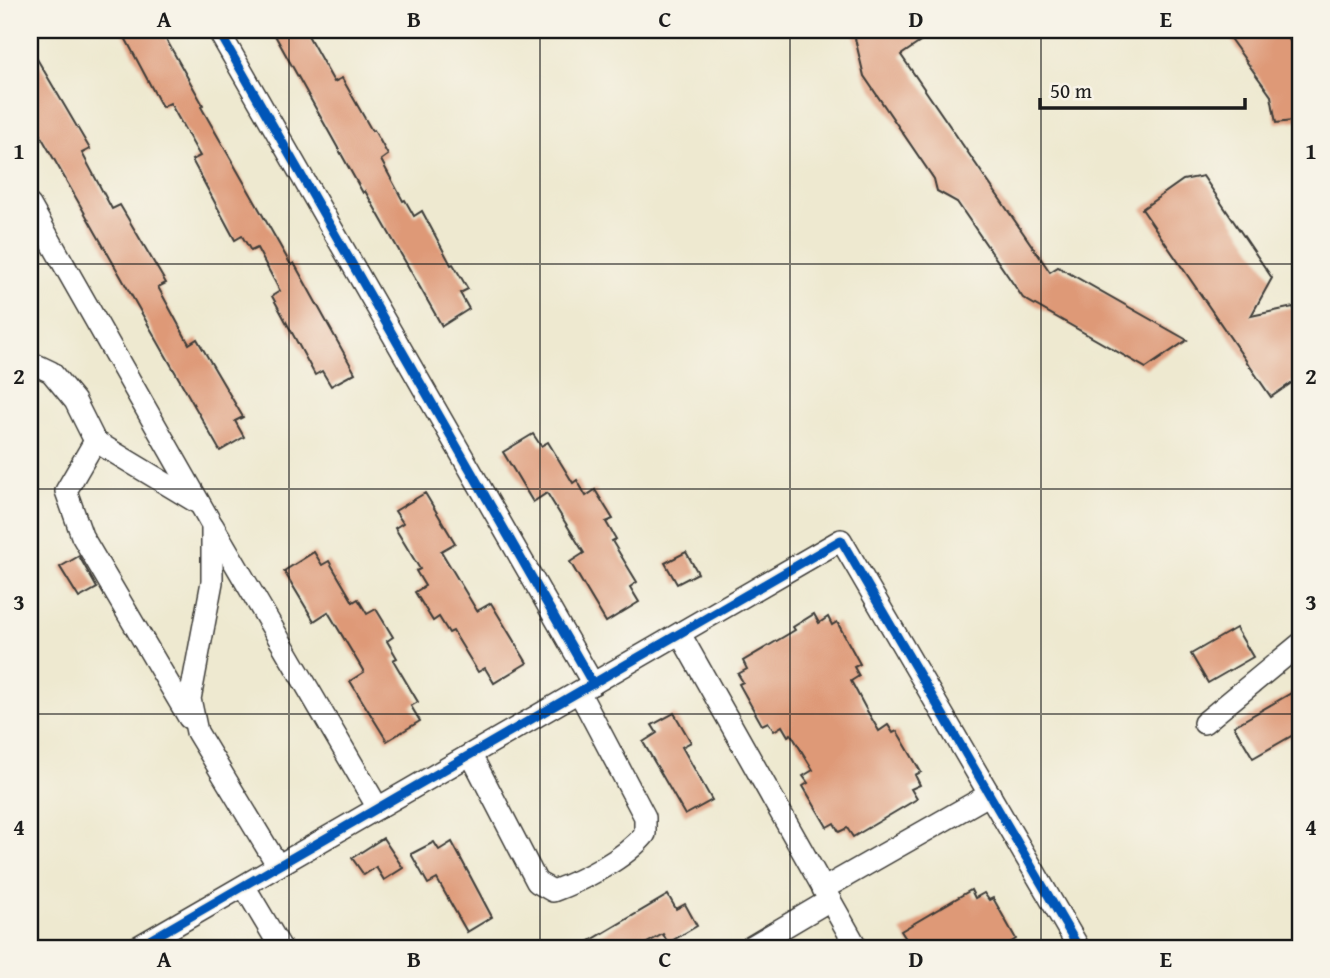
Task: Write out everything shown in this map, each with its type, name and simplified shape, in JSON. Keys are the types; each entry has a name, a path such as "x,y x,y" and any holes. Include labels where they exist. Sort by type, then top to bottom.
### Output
{"street":[{"path":"218,30 586,688 645,817 645,834 635,847 574,883 553,891 537,882 471,755"},
{"path":"30,205 212,525 378,808"},
{"path":"30,362 51,372 75,401 95,442 200,504"},
{"path":"95,442 66,491 82,536 278,866"},
{"path":"197,732 190,699 212,582 212,525"},
{"path":"136,948 841,540 1079,948"},
{"path":"680,634 857,948"},
{"path":"1204,723 1300,644"},
{"path":"750,948 827,894 989,794"},
{"path":"244,886 281,948"}],"lane":[{"path":"1297,30 1300,34"}],"building":[{"path":"121,30 161,30 203,105 201,107 291,265 294,263 355,373 331,386 322,371 315,375 272,296 280,291 257,248 251,251 242,236 235,240 192,160 200,156 170,103 162,107"},
{"path":"272,30 305,30 334,82 342,78 388,155 381,160 403,201 405,200 414,216 422,211 451,265 453,264 468,289 460,293 469,309 442,326 365,191 363,193"},
{"path":"853,30 938,30 901,55 1050,272 1058,267 1187,340 1146,368 1023,298 957,202 937,191 934,179 864,76"},
{"path":"1224,30 1282,30 1300,55 1300,120 1276,123 1271,96"},
{"path":"30,47 90,149 82,153 112,209 120,205 166,283 158,287 189,344 197,339 243,417 235,421 244,437 220,451 30,117"},
{"path":"1203,176 1272,278 1251,316 1293,307 1300,318 1300,377 1271,397 1142,209 1183,180"},
{"path":"533,434 541,446 548,442 573,483 577,480 586,496 595,490 613,519 606,522 616,539 612,541 637,582 630,587 639,602 606,622 570,562 584,553 547,493 533,502 503,452"},
{"path":"425,493 455,543 441,551 477,611 491,603 527,663 494,683 485,668 478,672 453,631 449,633 439,617 433,621 415,592 425,586 416,571 420,569 395,528 403,523 395,511"},
{"path":"314,552 322,565 329,561 353,602 358,599 367,614 376,609 393,637 387,641 397,658 393,660 418,702 411,706 420,721 387,741 350,681 364,672 328,612 314,621 284,571"},
{"path":"686,552 698,573 677,584 665,563"},
{"path":"79,556 97,588 79,598 60,567"},
{"path":"814,614 819,623 828,617 832,625 837,622 860,664 854,667 859,676 851,681 866,709 879,731 888,725 893,733 897,731 921,772 915,775 920,785 911,789 917,799 853,837 847,828 839,832 834,823 827,827 803,786 808,783 803,776 813,770 791,734 788,736 782,726 774,731 768,722 762,725 739,684 743,682 738,674 747,669 743,661 795,630 793,627"},
{"path":"1236,628 1253,657 1208,683 1191,654"},
{"path":"1300,688 1300,731 1253,758 1234,726"},
{"path":"674,713 691,742 682,747 712,800 685,815 643,742 657,733 652,725"},
{"path":"383,838 403,868 384,880 376,867 364,875 352,858"},
{"path":"434,842 439,850 452,842 492,917 467,932 437,879 428,884 411,854"},
{"path":"971,890 975,898 984,893 989,900 993,898 1016,939 1002,948 912,948 901,931"},
{"path":"668,895 676,909 685,904 697,926 668,943 663,934 638,948 578,948"}],"cycle path":[{"path":"218,30 593,684"},
{"path":"136,948 841,540 1079,948"}]}
